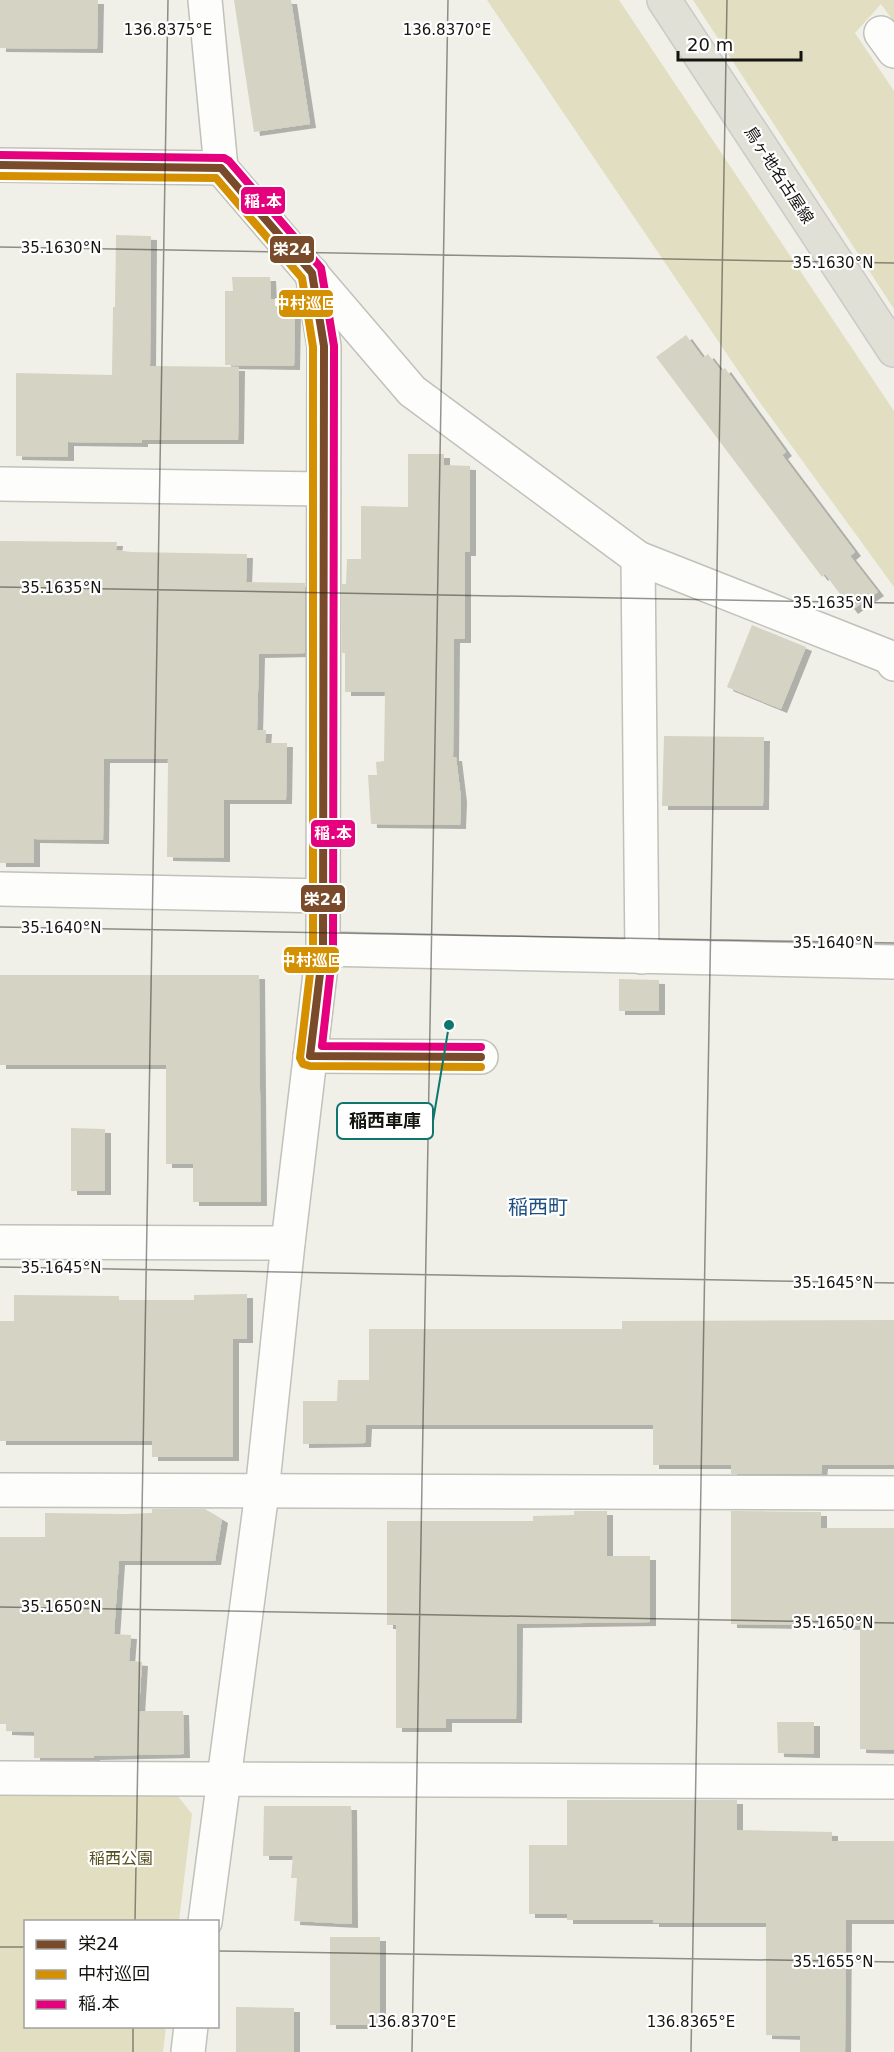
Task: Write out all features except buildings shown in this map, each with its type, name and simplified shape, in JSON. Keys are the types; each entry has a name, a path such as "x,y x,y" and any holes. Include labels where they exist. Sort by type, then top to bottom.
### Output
{"main road":[{"name":"鳥ヶ地名古屋線","path":"664,0 894,350"}],"street":[{"path":"205,0 221,168 412,391 638,558 889,657 894,664"},
{"path":"0,165 221,168"},
{"path":"206,1920 262,1492 288,1243 323,949 324,346 312,273"},
{"path":"0,484 323,489"},
{"path":"638,558 642,957"},
{"path":"0,889 322,896"},
{"path":"323,949 894,962"},
{"path":"310,1056 481,1057"},
{"path":"0,1242 288,1243"},
{"path":"0,1490 894,1493"},
{"path":"0,1778 894,1782"},
{"path":"188,2052 191,2028"}],"green space":[{"path":"487,0 619,0 894,411 894,587 756,397"},
{"path":"693,0 894,0 894,22 881,4 855,33 894,91 894,309"},
{"name":"稲西公園","path":"0,1795 177,1795 192,1814 179,1920 24,1920 24,2028 166,2028 163,2052 0,2052"}],"transit line":[{"name":"稲.本","path":"0,155 224,158 321,268 334,346 333,949 322,1046 481,1047"},
{"name":"栄24","path":"0,165 221,168 312,273 324,346 323,949 310,1056 481,1057"},
{"name":"中村巡回","path":"0,176 216,178 302,278 313,347 313,948 300,1058 303,1064 310,1066 481,1067"}],"place":[{"name":"稲西車庫","path":"449,1025"}],"district":[{"name":"稲西町","path":"538,1207"}]}
